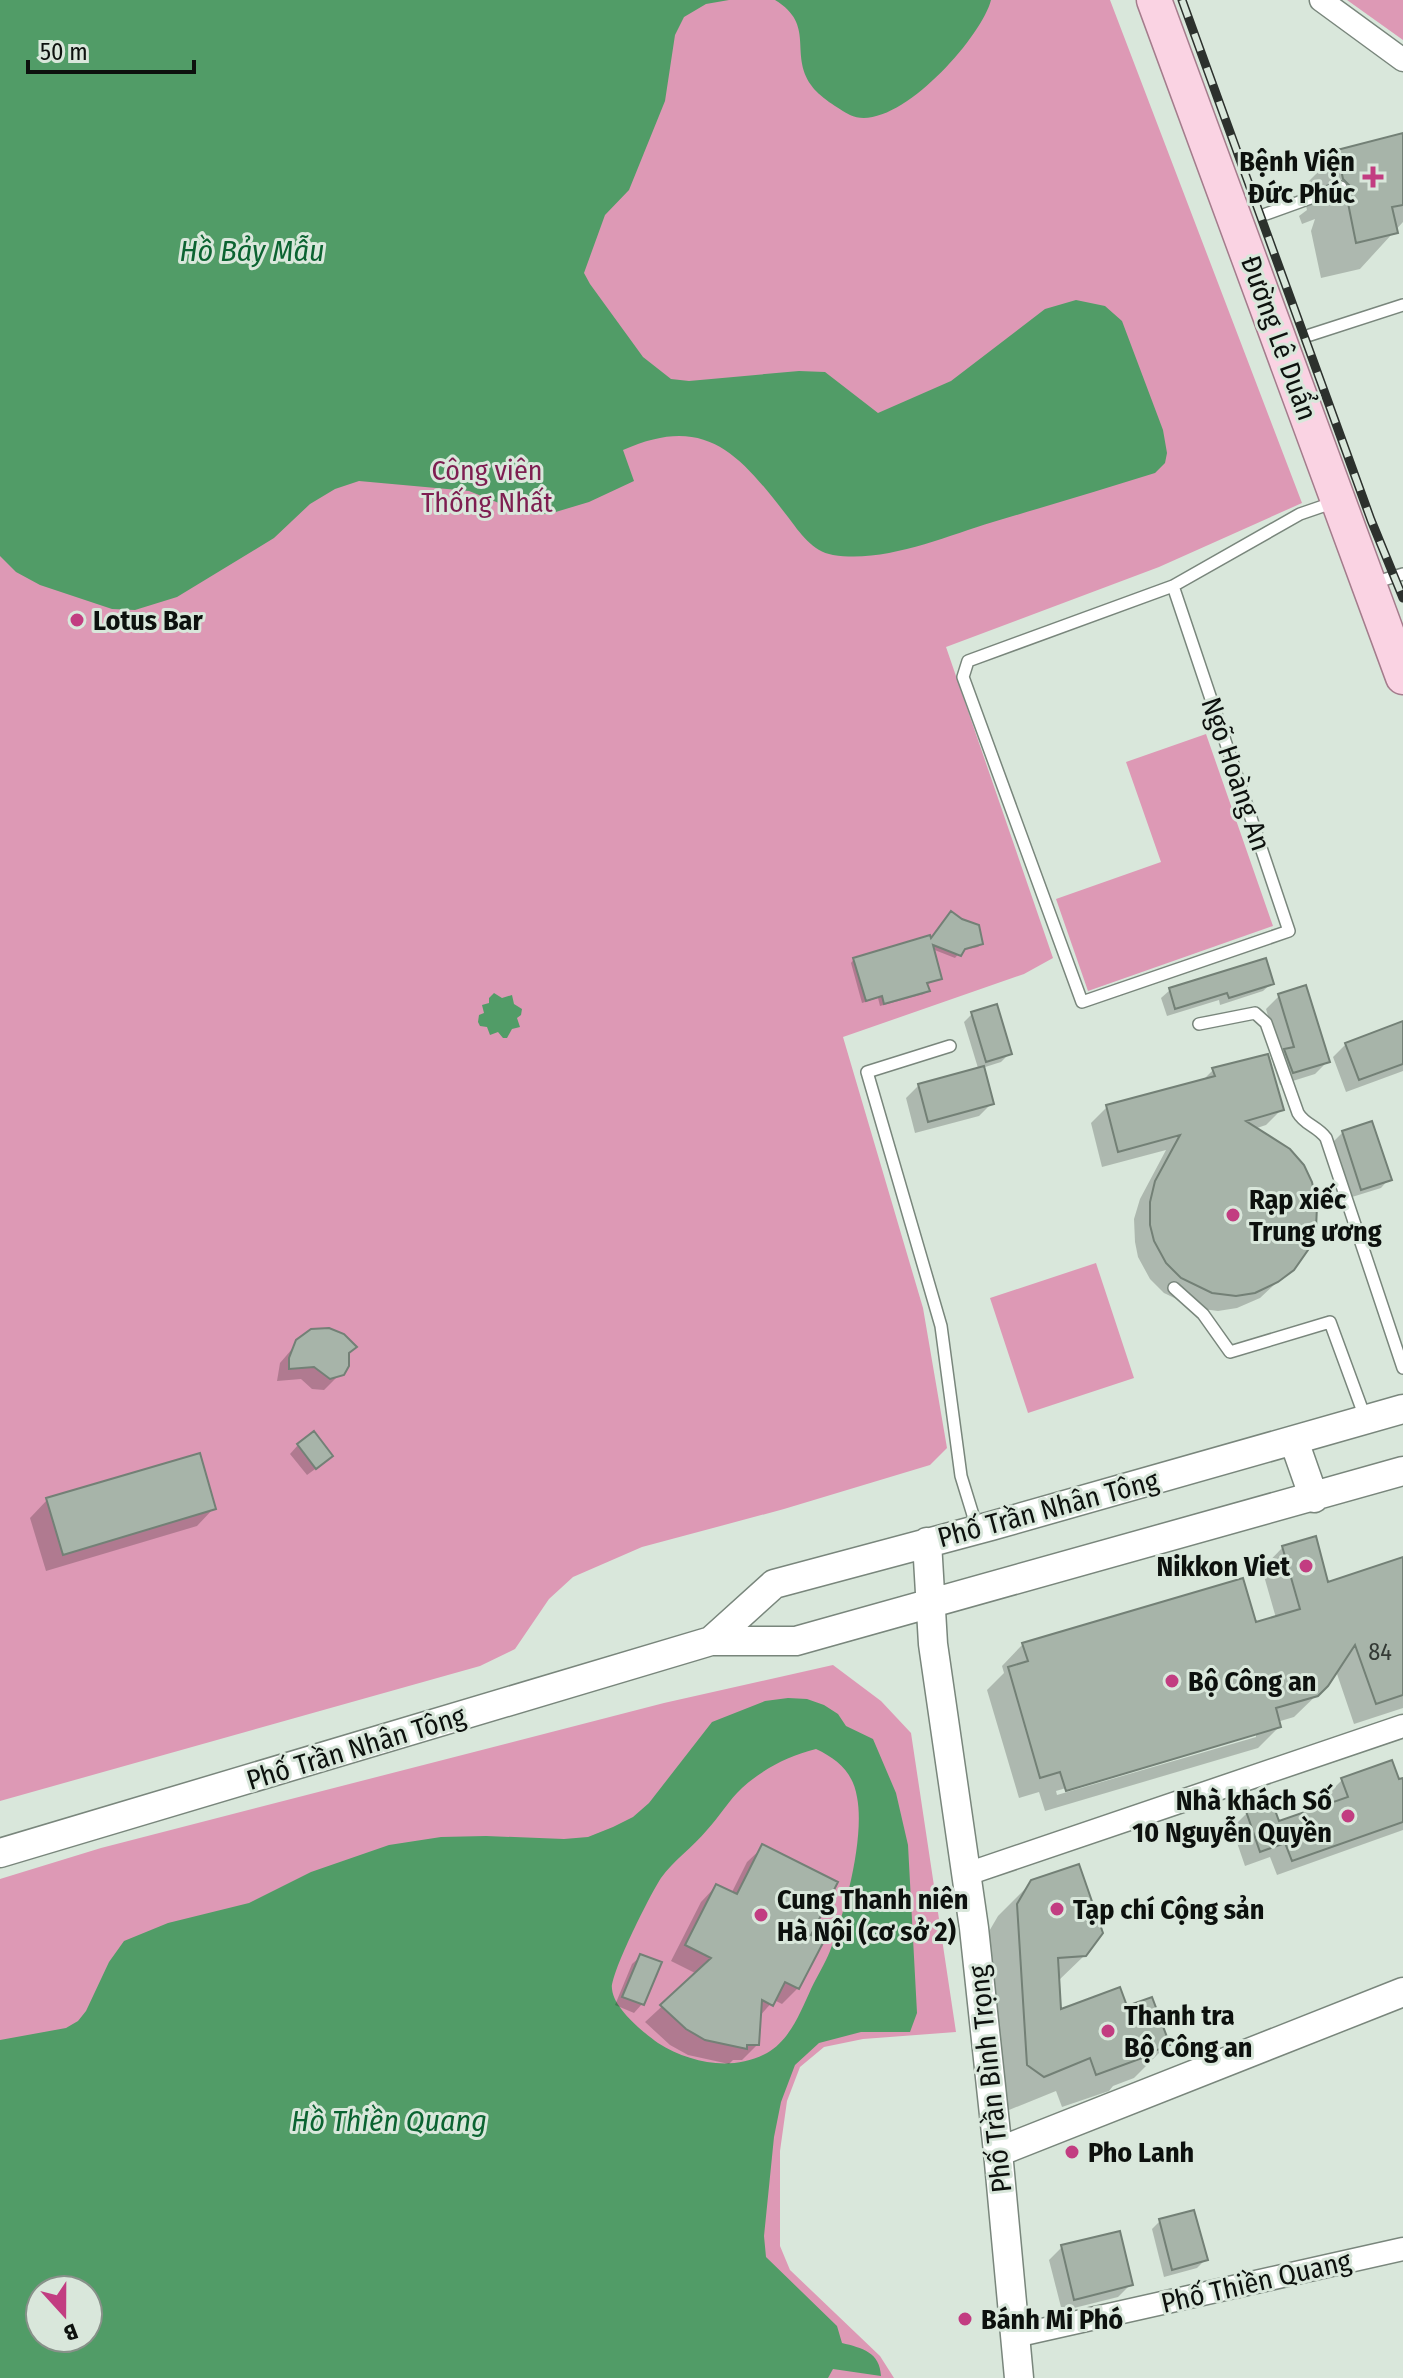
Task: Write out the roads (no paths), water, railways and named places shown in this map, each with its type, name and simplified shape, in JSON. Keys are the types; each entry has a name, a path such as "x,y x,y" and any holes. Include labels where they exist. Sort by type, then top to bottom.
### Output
{"main road":[{"name":"Đường Lê Duẩn","path":"1154,0 1403,677"}],"street":[{"path":"1321,0 1403,60"},
{"name":"Phố Trần Nhân Tông","path":"711,1641 774,1584 1403,1409"},
{"path":"1294,1441 1314,1498"},
{"name":"Phố Trần Nhân Tông","path":"0,1853 711,1641 796,1641 1403,1471"},
{"name":"Phố Trần Bình Trọng","path":"927,1542 933,1644 967,1874 1019,2378"},
{"path":"967,1874 1403,1726"},
{"path":"998,2152 1403,1992"},
{"name":"Phố Thiền Quang","path":"1015,2336 1403,2249"}],"lane":[{"path":"1266,214 1341,187"},
{"path":"1310,335 1403,305"},
{"path":"1173,586 1300,514 1338,501"},
{"path":"1369,585 1403,574"},
{"name":"Ngõ Hoàng An","path":"1173,586 1289,931 1082,1002 963,677 968,661 1173,586"},
{"path":"1199,1024 1255,1013 1266,1023 1298,1113 1304,1122 1318,1127 1326,1138 1403,1368"},
{"path":"950,1046 867,1072 941,1326 961,1476 977,1529"},
{"path":"1174,1288 1203,1314 1230,1352 1330,1322 1367,1420"}],"water":[{"name":"Hồ Bảy Mẫu","path":"0,0 729,0 706,4 684,17 675,35 665,101 629,190 605,215 584,273 643,357 671,379 689,381 799,371 825,372 878,413 951,381 1045,309 1076,300 1105,306 1122,321 1163,430 1167,453 1165,463 1155,473 934,541 873,555 833,555 813,545 802,535 736,458 699,438 677,436 652,440 623,450 634,481 589,502 549,514 516,510 469,491 359,481 335,489 310,504 274,538 177,597 135,610 112,609 40,585 16,572 0,556"},
{"path":"775,0 991,0 971,37 933,80 889,111 868,118 850,115 814,89 802,62 795,19"},
{"path":"494,993 502,998 512,995 514,1004 522,1009 517,1018 520,1027 512,1029 507,1038 498,1032 490,1035 487,1027 480,1026 478,1022 479,1015 484,1013 482,1005 489,1003"},
{"name":"Hồ Thiền Quang","path":"807,1699 824,1705 838,1714 846,1726 873,1739 896,1793 908,1845 917,2013 910,2032 861,2032 819,2043 795,2065 781,2102 774,2137 764,2236 766,2257 837,2326 842,2343 863,2349 873,2356 881,2376 833,2369 828,2378 0,2378 0,2040 66,2028 78,2021 86,2011 109,1962 124,1941 168,1923 249,1903 311,1872 389,1845 441,1837 564,1839 588,1837 613,1827 633,1817 649,1803 712,1722 765,1701","holes":["816,1749 831,1757 848,1773 855,1788 859,1814 856,1853 836,1935 794,2024 782,2041 767,2053 740,2062 711,2063 670,2050 630,2019 618,2004 612,1989 617,1967 656,1886 742,1788 758,1775 796,1755"]}],"railway":[{"path":"1182,0 1371,520 1403,598"}],"place":[{"name":"Bệnh Viện Đức Phúc","path":"1373,177"},
{"name":"Lotus Bar","path":"77,620"},
{"name":"Rạp xiếc Trung ương","path":"1233,1215"},
{"name":"Nikkon Viet","path":"1306,1566"},
{"name":"Bộ Công an","path":"1172,1681"},
{"name":"Nhà khách Số 10 Nguyễn Quyền","path":"1348,1816"},
{"name":"Tạp chí Cộng sản","path":"1057,1909"},
{"name":"Cung Thanh niên Hà Nội (cơ sở 2)","path":"761,1915"},
{"name":"Thanh tra Bộ Công an","path":"1108,2031"},
{"name":"Pho Lanh","path":"1072,2152"},
{"name":"Bánh Mi Phó","path":"965,2319"}],"park label":[{"name":"Công viên Thống Nhất","path":"487,486"}]}
